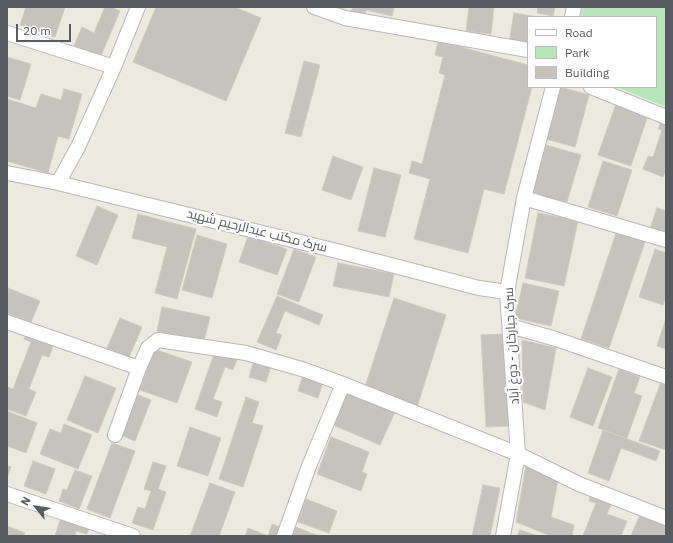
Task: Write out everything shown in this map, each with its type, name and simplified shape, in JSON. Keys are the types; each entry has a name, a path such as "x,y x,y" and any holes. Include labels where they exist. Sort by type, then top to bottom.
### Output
{"street":[{"path":"58,183 78,147 114,67 138,7"},
{"path":"314,7 348,12 527,50"},
{"path":"7,33 114,67"},
{"name":"سرک جبارخان - دوغ آباد","path":"503,536 518,454 507,292 524,198 553,88"},
{"path":"594,88 666,117"},
{"name":"سرک مکتب عبدالرحیم شهید","path":"7,173 58,183 341,252 479,288 507,292"},
{"path":"524,198 666,240"},
{"path":"7,322 139,368"},
{"path":"510,326 556,338 666,377"},
{"path":"114,435 148,348 158,340 246,353 305,370 343,384 518,454 579,484 666,518"},
{"path":"284,536 309,466 343,384"},
{"path":"7,494 133,536"}],"green space":[{"path":"582,7 666,7 666,107 619,88 657,88 657,16 580,16"}],"building":[{"path":"26,7 65,7 55,37 20,25"},
{"path":"105,7 111,7 120,11 100,58 74,46 82,27 94,33"},
{"path":"156,7 234,7 261,18 226,101 133,62"},
{"path":"353,7 394,7 392,16 366,10 365,15 351,12"},
{"path":"469,7 494,7 491,34 466,31"},
{"path":"538,7 555,7 553,16 537,13"},
{"path":"514,13 532,16 527,16 527,46 509,43"},
{"path":"438,41 527,65 527,88 532,88 504,194 484,189 468,253 414,239 430,179 409,173 412,161 422,164 445,75 439,73 443,57 435,55"},
{"path":"7,57 31,64 20,100 7,96"},
{"path":"304,61 320,65 301,137 285,133"},
{"path":"560,88 589,95 575,147 546,139"},
{"path":"64,89 82,94 69,139 58,136 48,173 7,161 7,99 36,108 41,94 61,100"},
{"path":"617,101 649,112 631,166 598,155"},
{"path":"662,119 666,121 666,170 663,177 643,169 648,156 653,157 662,130 658,129"},
{"path":"546,145 581,155 566,205 531,195"},
{"path":"333,156 363,167 351,200 322,190"},
{"path":"603,161 632,170 617,216 588,207"},
{"path":"374,168 401,175 385,237 358,231"},
{"path":"97,206 118,215 97,265 76,256"},
{"path":"657,208 666,211 666,237 649,232"},
{"path":"538,213 578,221 564,286 525,278"},
{"path":"138,214 196,229 177,299 155,293 167,247 132,238"},
{"path":"616,233 645,242 609,348 581,339"},
{"path":"197,235 227,244 212,298 182,290"},
{"path":"248,236 287,249 277,275 239,262"},
{"path":"294,249 316,257 299,302 277,294"},
{"path":"655,249 666,253 666,295 663,305 639,297"},
{"path":"338,263 394,274 389,297 333,286"},
{"path":"523,283 559,291 551,326 515,318"},
{"path":"8,288 40,301 31,322 7,313"},
{"path":"277,296 323,315 319,325 285,311 276,333 282,335 276,350 257,342"},
{"path":"394,298 446,315 417,407 364,390"},
{"path":"162,307 210,317 204,341 157,331"},
{"path":"120,318 142,327 129,357 107,348"},
{"path":"666,318 666,349 657,346"},
{"path":"28,330 55,341 49,357 42,355 29,389 36,392 26,416 7,409 7,387 13,389 31,342 24,339"},
{"path":"504,334 509,426 486,427 481,335"},
{"path":"522,340 556,348 545,410 523,402"},
{"path":"154,349 192,362 177,403 140,390"},
{"path":"215,351 237,359 233,370 225,367 213,399 222,402 217,417 195,409"},
{"path":"255,357 272,363 266,382 249,377"},
{"path":"588,368 612,377 593,426 570,417"},
{"path":"619,369 640,377 634,393 642,396 627,438 598,428"},
{"path":"303,375 323,382 318,398 298,391"},
{"path":"85,376 116,388 98,433 67,420"},
{"path":"661,382 666,384 666,450 639,441"},
{"path":"346,391 395,412 380,445 331,424"},
{"path":"136,394 151,400 135,441 120,435"},
{"path":"246,397 259,402 252,423 263,426 243,487 219,479"},
{"path":"7,411 37,423 26,453 7,446"},
{"path":"64,424 92,435 78,469 40,454 50,429 61,433"},
{"path":"190,427 221,438 208,476 177,466"},
{"path":"603,430 660,451 656,461 621,448 609,481 588,473"},
{"path":"331,437 369,452 362,472 367,474 361,491 317,474"},
{"path":"112,443 135,451 110,518 87,509"},
{"path":"33,461 55,469 46,494 24,486"},
{"path":"153,462 166,466 158,489 166,492 153,530 132,523 138,507 145,509 151,491 144,489"},
{"path":"7,466 11,467 7,479"},
{"path":"526,466 558,480 551,517 574,525 572,536 551,536 516,522"},
{"path":"75,470 92,476 79,509 59,501 63,489 67,490"},
{"path":"210,483 235,492 219,536 190,536"},
{"path":"483,485 500,488 490,536 472,536"},
{"path":"592,492 613,500 607,514 627,521 621,536 583,536 596,503 589,501"},
{"path":"306,499 337,511 329,533 298,522"},
{"path":"641,512 666,523 665,536 631,536"},
{"path":"61,517 90,526 87,534 76,531 75,536 55,536"},
{"path":"272,524 283,528 280,536 268,536"},
{"path":"7,526 25,533 23,536 7,536"},
{"path":"293,526 319,536 290,536"},
{"path":"248,528 268,536 245,536"},
{"path":"520,530 538,536 517,536"}]}
